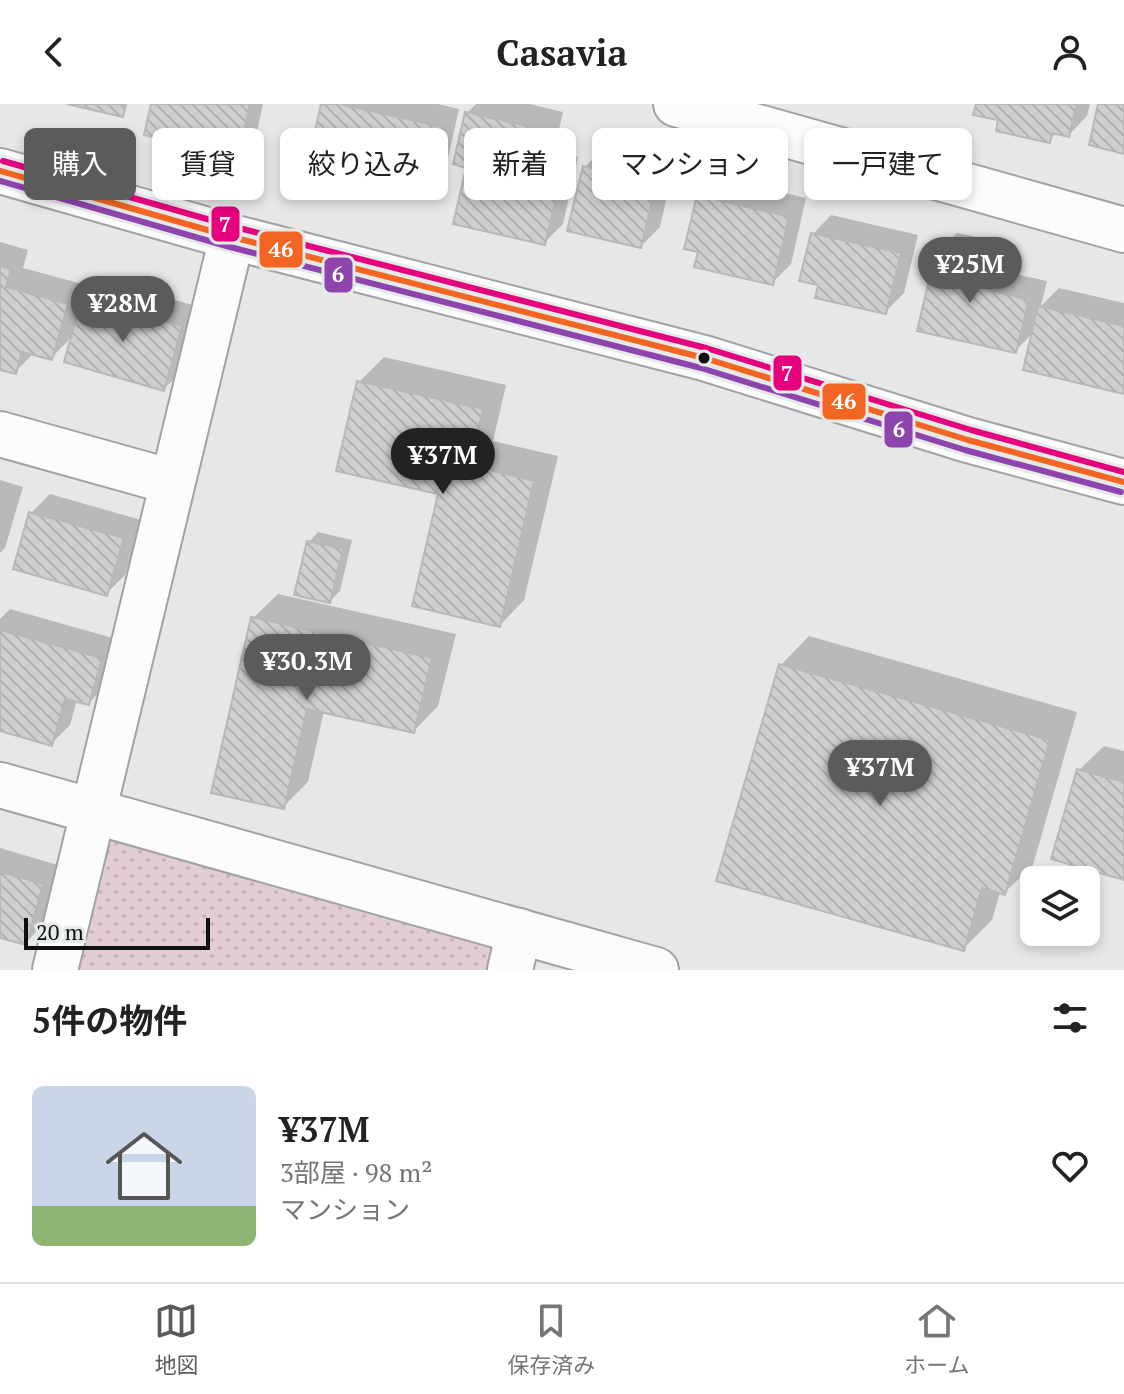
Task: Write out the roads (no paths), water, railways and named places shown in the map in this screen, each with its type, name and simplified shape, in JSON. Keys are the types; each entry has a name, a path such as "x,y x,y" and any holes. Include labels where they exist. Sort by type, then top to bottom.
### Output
{"street":[{"path":"676,104 1124,230"},
{"path":"0,171 232,237 704,358 968,440 1124,482"},
{"path":"55,970 232,237"},
{"path":"0,434 172,482"},
{"path":"0,785 93,811 514,951 656,970"}]}
